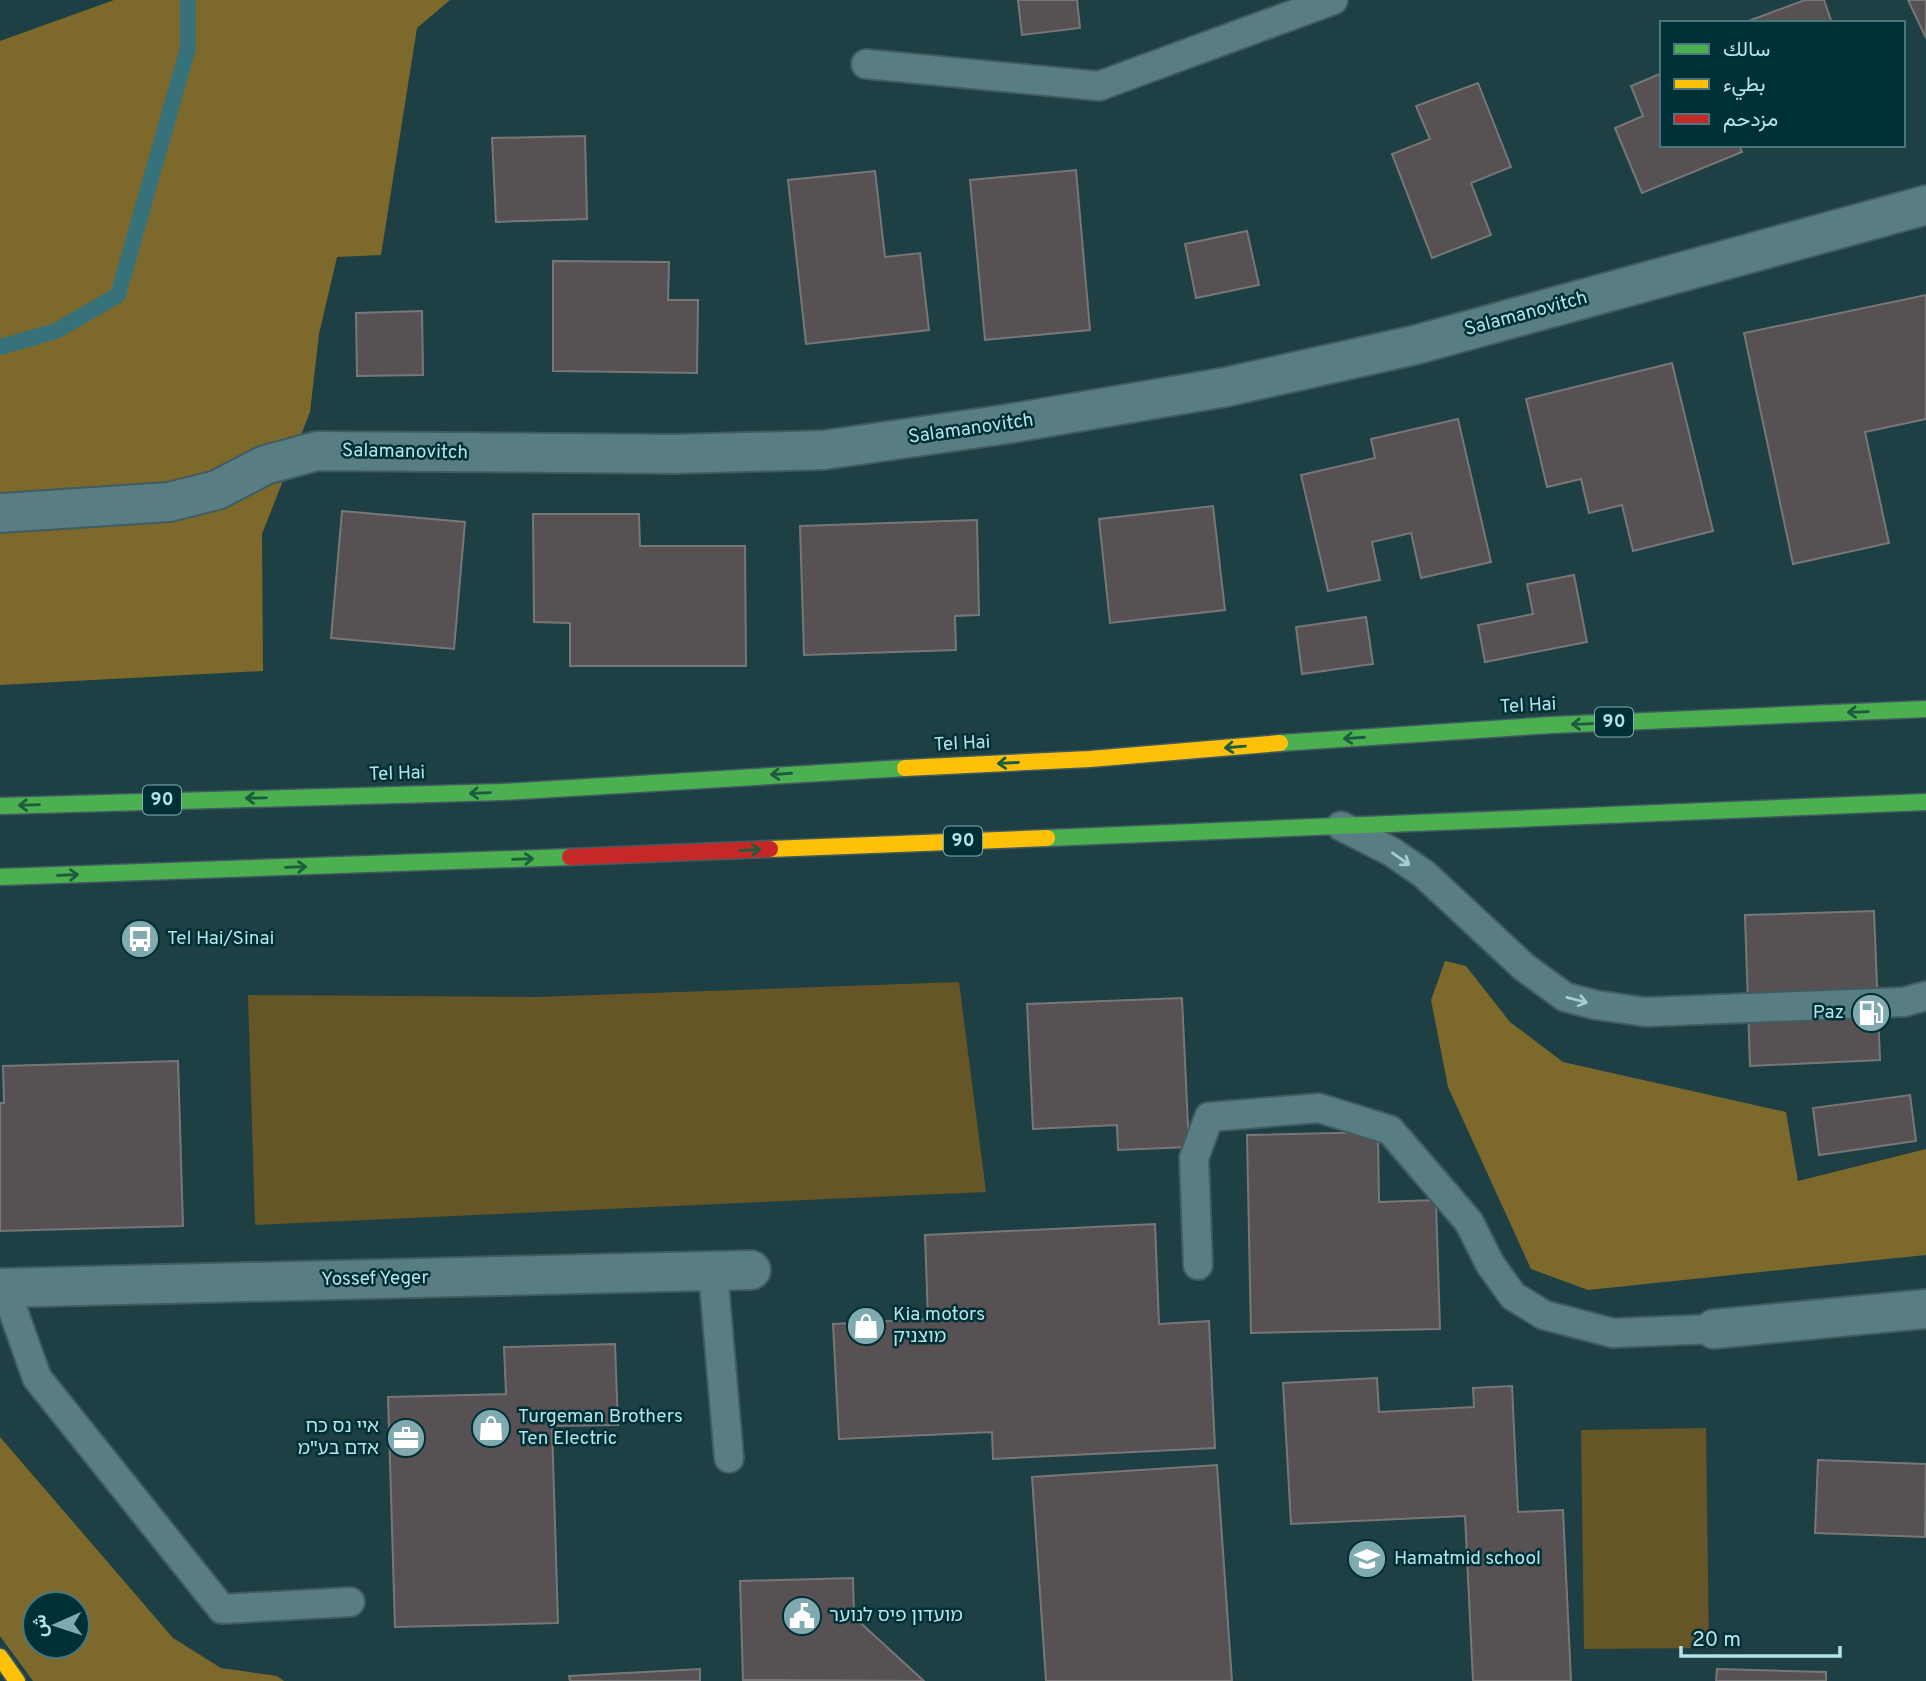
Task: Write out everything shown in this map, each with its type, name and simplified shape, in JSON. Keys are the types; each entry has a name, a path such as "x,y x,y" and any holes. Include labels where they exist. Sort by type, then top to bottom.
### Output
{"main road":[{"name":"Tel Hai","path":"0,806 502,792 837,771 1090,759 1303,741 1551,725 1926,709"},
{"name":"90","path":"5,879 1926,802"},
{"path":"0,1657 17,1681"}],"street":[{"name":"Salamanovitch","path":"0,513 169,502 217,490 265,465 317,451 674,454 810,450 1007,424 1226,387 1415,345 1926,205"},
{"name":"Yossef Yeger","path":"2,1288 751,1270"},
{"path":"1714,1329 1926,1310"}],"lane":[{"path":"866,64 1099,86 1333,0"},
{"path":"1341,827 1392,852 1424,874 1524,967 1565,997 1596,1005 1646,1012 1904,1002 1926,996"},
{"path":"1198,1265 1194,1158 1209,1117 1319,1108 1390,1130 1469,1222 1490,1264 1513,1296 1544,1315 1613,1333 1714,1329"},
{"path":"713,1272 729,1458"},
{"path":"2,1288 37,1378 222,1609 350,1602"}],"shaded area":[{"path":"114,0 450,0 417,28 381,255 337,257 319,334 310,412 262,534 263,671 0,685 0,41"},
{"path":"1445,961 1466,966 1510,1022 1563,1062 1786,1112 1798,1181 1926,1149 1926,1255 1588,1290 1531,1269 1448,1087 1431,1000"},
{"path":"959,982 986,1192 255,1225 248,995 537,997"},
{"path":"1706,1428 1709,1648 1584,1649 1581,1430"},
{"path":"0,1437 173,1638 221,1668 277,1676 284,1681 33,1681 0,1636"}],"building":[{"path":"1018,0 1077,0 1080,28 1022,35"},
{"path":"1805,0 1824,0 1831,21 1748,21"},
{"path":"1908,0 1926,0 1926,38"},
{"path":"1660,74 1660,147 1740,147 1742,152 1642,193 1615,128 1643,116 1631,86"},
{"path":"1478,83 1511,167 1471,183 1491,235 1432,258 1392,154 1430,139 1416,106"},
{"path":"585,136 587,219 496,222 492,138"},
{"path":"1076,170 1090,330 985,340 970,180"},
{"path":"875,171 885,257 920,253 929,330 806,344 788,180"},
{"path":"1247,231 1259,285 1196,298 1185,244"},
{"path":"553,261 669,262 668,300 698,300 697,373 553,371"},
{"path":"1926,295 1926,419 1865,432 1889,543 1793,564 1744,333"},
{"path":"422,311 423,375 357,376 356,313"},
{"path":"1672,363 1713,531 1633,551 1622,505 1589,513 1581,479 1547,487 1526,399"},
{"path":"1458,419 1491,562 1421,578 1411,533 1372,542 1380,580 1328,591 1301,475 1375,458 1371,439"},
{"path":"1213,506 1225,610 1110,623 1099,519"},
{"path":"342,511 465,522 454,649 331,638"},
{"path":"533,514 639,514 640,546 745,546 746,666 570,666 570,623 534,622"},
{"path":"977,520 979,615 955,616 956,650 804,655 800,526"},
{"path":"1574,575 1587,642 1485,662 1478,625 1533,614 1527,584"},
{"path":"1366,617 1373,664 1302,674 1296,627"},
{"path":"1874,911 1880,1060 1750,1066 1745,915"},
{"path":"1182,998 1189,1147 1118,1150 1117,1125 1033,1129 1027,1004"},
{"path":"178,1061 183,1226 0,1231 0,1103 4,1103 3,1066"},
{"path":"1910,1095 1916,1141 1819,1155 1813,1108"},
{"path":"1378,1132 1379,1202 1436,1200 1440,1329 1251,1333 1247,1135"},
{"path":"1155,1224 1159,1324 1209,1321 1215,1448 993,1459 992,1432 839,1439 833,1324 928,1319 925,1235"},
{"path":"615,1344 618,1425 552,1426 558,1623 395,1627 388,1397 506,1394 504,1347"},
{"path":"1377,1378 1379,1412 1474,1407 1473,1388 1512,1386 1518,1512 1563,1510 1571,1681 1473,1681 1465,1516 1291,1524 1283,1383"},
{"path":"1818,1460 1926,1464 1925,1537 1815,1533"},
{"path":"1217,1465 1232,1681 1046,1681 1032,1477"},
{"path":"853,1578 854,1617 924,1681 743,1680 740,1581"},
{"path":"700,1669 700,1681 570,1681 569,1676"},
{"path":"1717,1669 1826,1672 1826,1681 1716,1681"}],"waterway":[{"path":"0,347 56,331 118,295 188,48 188,0"}],"traffic: fast":[{"path":"1280,743 1551,725 1926,709"},
{"path":"0,806 502,792 905,768"},
{"path":"1047,838 1926,802"},
{"path":"0,877 570,857"}],"traffic: slow":[{"path":"905,768 1090,759 1280,743"},
{"path":"770,849 1047,838"},
{"path":"0,1657 17,1681"}],"traffic: jam":[{"path":"570,857 770,849"}],"place":[{"name":"Tel Hai/Sinai","path":"140,939"},
{"name":"Paz","path":"1871,1013"},
{"name":"Kia motors מוצניק","path":"866,1326"},
{"name":"Turgeman Brothers Ten Electric","path":"491,1428"},
{"name":"איי נס כח אדם בע\"מ","path":"406,1438"},
{"name":"Hamatmid school","path":"1367,1559"},
{"name":"מועדון פיס לנוער","path":"802,1616"}]}
